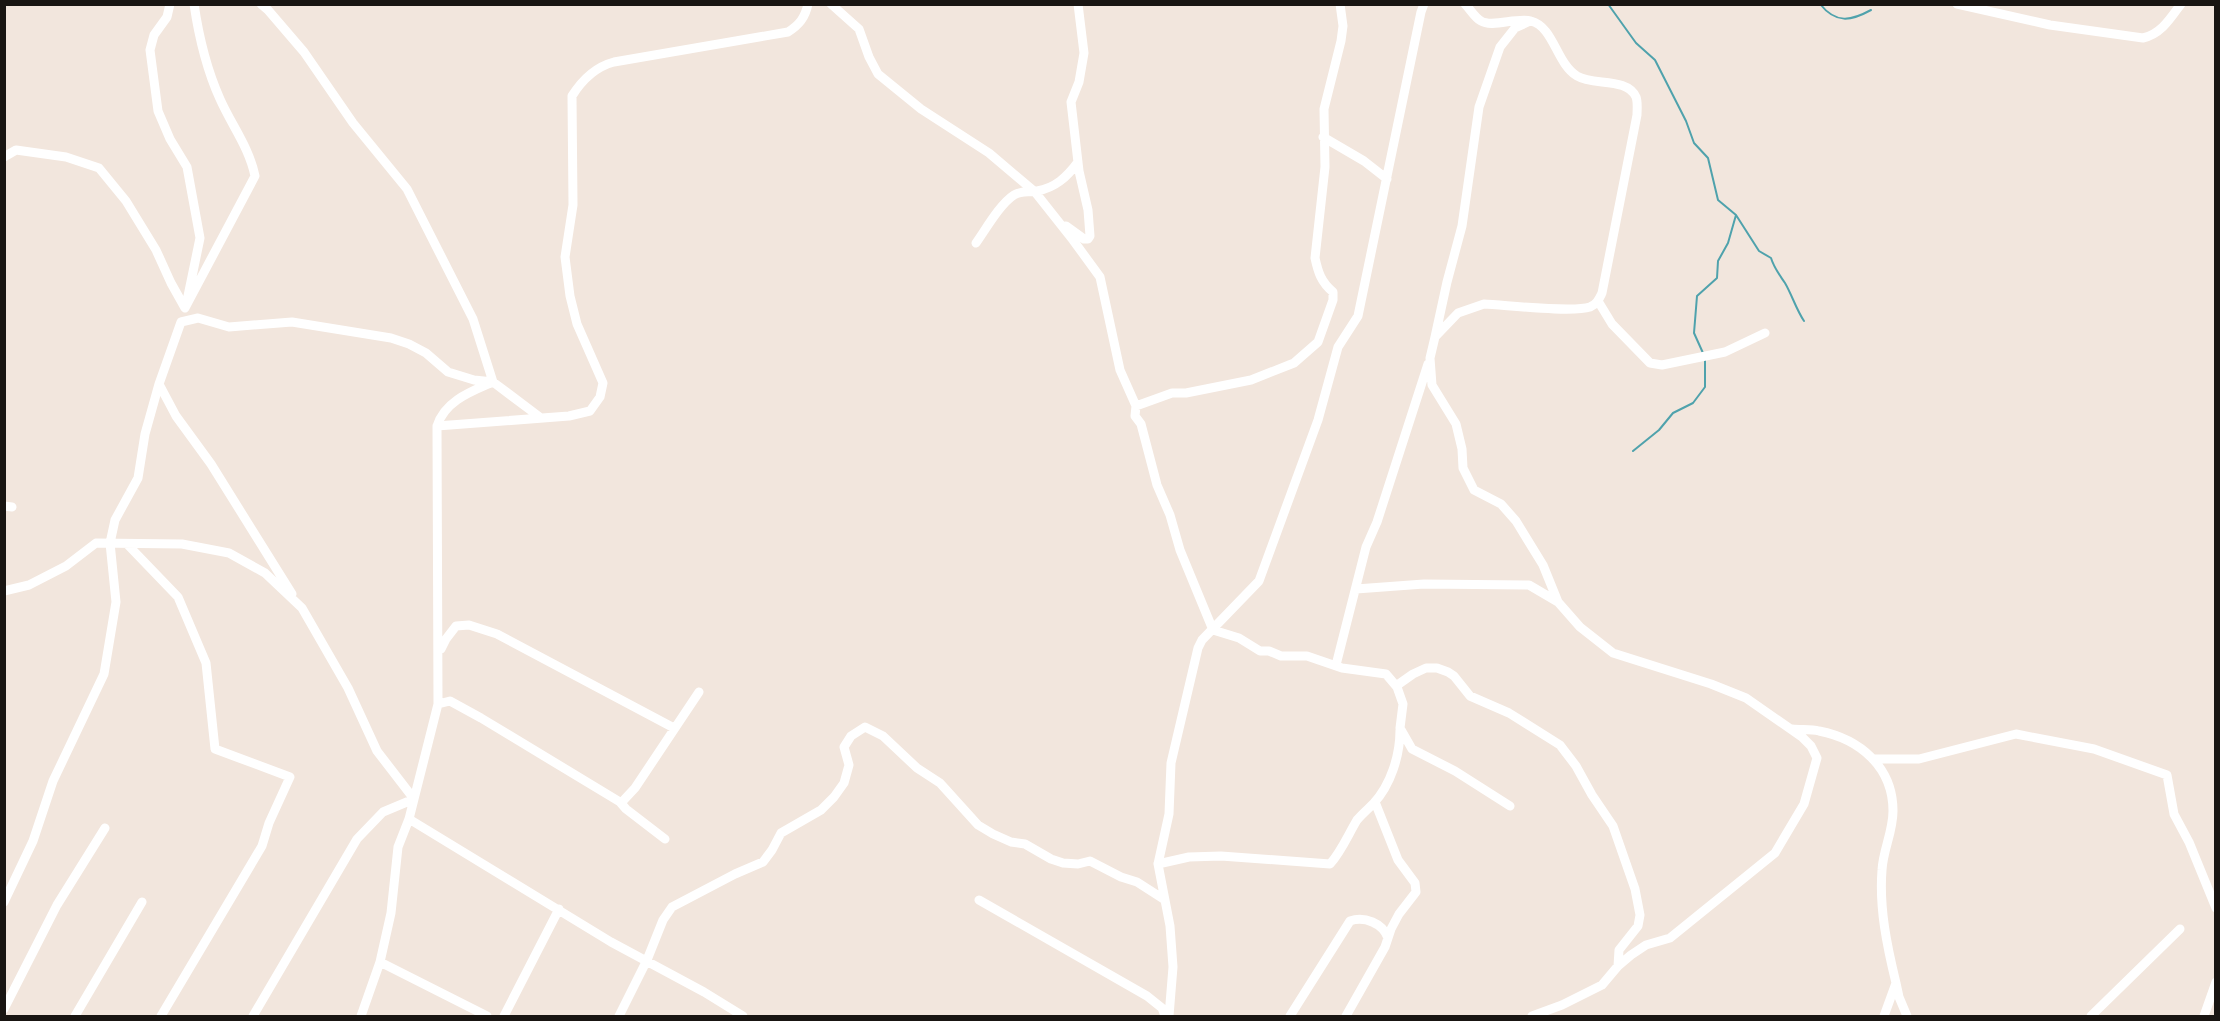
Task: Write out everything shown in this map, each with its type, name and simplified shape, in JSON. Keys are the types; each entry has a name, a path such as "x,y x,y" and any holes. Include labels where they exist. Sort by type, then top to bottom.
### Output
{"street":[{"path":"4,902 33,841 53,781 104,674 116,602 110,543 115,520 138,478 145,434 159,384 182,322 200,238 187,167 170,139 158,111 150,50 154,34 167,17 170,4"},
{"path":"185,308 255,176 251,159 221,101 204,59 194,4"},
{"path":"437,426 569,416 590,411 600,397 603,383 577,324 570,296 565,257 573,205 572,96 590,73 614,62 788,32 798,26 806,13 808,4"},
{"path":"831,4 859,29 878,74 921,109 989,153 1035,192 1100,277 1120,370 1136,406 1135,416 1141,424 1157,485 1170,515 1180,550 1213,630"},
{"path":"1058,220 1084,239 1090,236 1071,102 1079,82 1084,53 1078,4"},
{"path":"1136,406 1172,393 1186,393 1267,375 1294,363 1318,342 1333,300 1333,292 1323,284 1315,258 1325,167 1324,109 1343,26 1340,4"},
{"path":"1167,1017 1173,967 1166,900 1158,864 1169,814 1171,763 1187,691 1202,640 1259,581 1318,420 1338,347 1358,316 1424,4"},
{"path":"1436,337 1458,313 1484,304 1573,308 1589,307 1598,301 1602,293 1637,115 1637,98 1630,90 1618,85 1580,78 1570,71 1561,60 1545,28 1532,21 1511,20 1491,23 1481,21 1465,4"},
{"path":"1957,4 2050,25 2143,38 2150,37 2163,28 2181,4"},
{"path":"265,6 304,52 353,123 407,189 473,319 493,382"},
{"path":"1336,665 1366,547 1377,522 1436,337 1447,282 1462,226 1482,98 1500,47 1515,28 1532,21"},
{"path":"1323,137 1364,161 1387,179"},
{"path":"4,157 16,150 66,157 99,168 126,201 156,250 185,308"},
{"path":"976,243 1013,195 1026,190 1035,192 1055,185 1070,174 1078,162"},
{"path":"1598,301 1612,324 1650,363 1662,365 1725,352 1765,333"},
{"path":"182,322 198,318 229,327 292,322 391,338 426,353 448,372 474,380 493,382 541,418"},
{"path":"1430,358 1432,385 1456,424 1462,449 1463,468 1474,490 1501,504 1516,521 1543,565 1558,602"},
{"path":"361,1017 380,962 391,913 398,847 410,819 438,704 437,426 440,417 450,404 493,382"},
{"path":"159,384 176,416 211,464 302,608 348,688 377,751 414,799"},
{"path":"4,591 29,585 66,566 96,543 182,544 229,553 266,573 302,608"},
{"path":"127,544 178,597 206,663 215,749 290,777 269,823 262,846 161,1017"},
{"path":"1356,589 1424,584 1529,585 1558,602 1580,627 1613,653 1727,690 1756,704 1802,737 1817,758 1804,804 1775,852 1670,938 1646,945 1631,955 1602,985 1532,1017"},
{"path":"439,653 456,626 469,625 497,634 528,649 674,728"},
{"path":"1158,864 1189,857 1221,856 1330,864 1336,858 1359,818 1375,802 1393,770 1400,740 1403,704 1396,686 1386,674 1336,665 1307,656 1281,656 1269,651 1260,651 1239,638 1213,630"},
{"path":"1396,686 1426,668 1437,668 1448,672 1470,696 1509,713 1565,751 1613,826 1635,889 1640,921 1619,951 1618,966"},
{"path":"621,803 635,788 699,692"},
{"path":"438,704 450,701 481,718 621,803 665,839"},
{"path":"619,1017 647,960 663,920 672,907 735,873 763,862 781,833 821,810 844,783 849,765 844,747 851,736 865,727 883,736 917,768 940,783 978,825 993,834 1011,842 1025,844 1050,859 1063,863 1078,864 1090,861 1121,877 1137,882 1166,900"},
{"path":"1400,728 1412,749 1455,771 1510,806"},
{"path":"1789,729 1820,731 1854,743 1873,759 1887,776 1893,811 1882,869 1885,938 1899,997 1907,1017"},
{"path":"1873,759 1919,759 2016,734 2094,749 2167,775 2174,814 2189,842 2216,908"},
{"path":"253,1017 357,839 383,812 414,799"},
{"path":"1346,1017 1377,961 1399,914 1416,892 1415,883 1398,860 1375,802"},
{"path":"410,819 611,942 704,992 743,1017"},
{"path":"4,1009 57,905 105,828"},
{"path":"979,900 1147,996 1162,1008 1167,1017"},
{"path":"75,1017 142,902"},
{"path":"504,1017 559,909"},
{"path":"1290,1017 1350,921 1356,918 1369,920 1386,932 1388,938"},
{"path":"2091,1017 2180,929"},
{"path":"380,962 487,1017"},
{"path":"2204,1017 2216,982"},
{"path":"1884,1017 1896,983"}],"waterway":[{"path":"1608,4 1636,43 1655,60 1686,121 1694,143 1708,158 1718,200 1736,215 1759,251 1771,258 1804,321"},
{"path":"1820,4 1832,15 1844,19 1857,17 1871,10"},
{"path":"1703,353 1694,333 1697,296 1717,278 1718,261 1728,243 1736,215"},
{"path":"1633,451 1659,430 1673,413 1693,403 1705,387 1705,359"}]}
